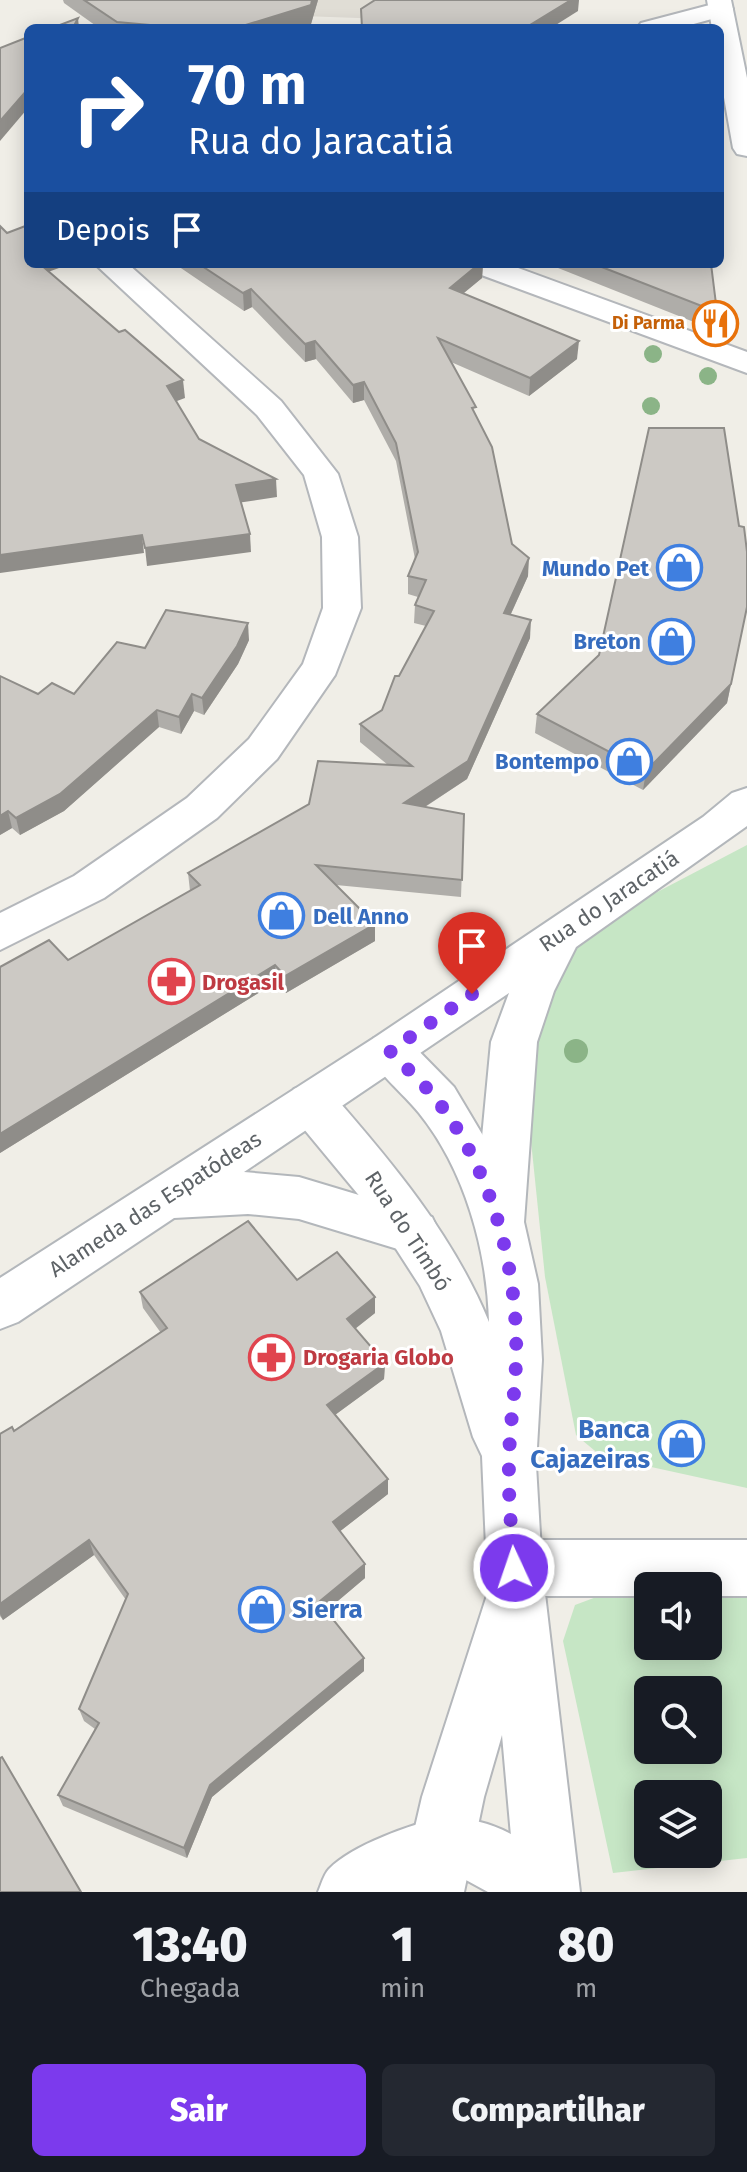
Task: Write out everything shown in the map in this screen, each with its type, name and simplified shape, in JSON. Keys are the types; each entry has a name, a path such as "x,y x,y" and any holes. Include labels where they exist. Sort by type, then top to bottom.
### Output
{"street":[{"path":"642,24 685,0"},
{"path":"662,24 720,5"},
{"path":"724,26 747,148"},
{"path":"0,933 89,887 202,808 263,749 321,666 342,608 340,537 321,474 269,408 114,268"},
{"path":"490,268 740,359"},
{"name":"Rua do Jaracatiá","path":"311,1103 718,828 747,803"},
{"path":"499,1222 514,1042 532,991 561,933"},
{"name":"Rua do Timbó","path":"390,1051 437,1101 468,1153 499,1222 513,1284 516,1360 509,1465 514,1579 548,1892"},
{"name":"Rua do Timbó","path":"311,1103 354,1151 414,1232 451,1297 480,1366 509,1465"},
{"name":"Alameda das Espatódeas","path":"0,1306 159,1199 311,1103"},
{"path":"159,1199 248,1193 299,1198 414,1232"},
{"path":"514,1579 747,1568"},
{"name":"Rua do Timbó","path":"435,1869 514,1579"},
{"path":"350,1892 378,1874 435,1869 468,1847 499,1859 533,1892"}],"shaded area":[{"path":"224,0 463,0 413,20 249,14"}],"green space":[{"path":"747,845 747,1488 601,1456 576,1435 545,1277 524,1073 557,958 602,921"},
{"path":"615,1590 634,1591 634,1660 722,1660 722,1594 747,1595 747,1858 722,1861 722,1780 634,1780 634,1868 658,1868 613,1873 563,1641 575,1605"}],"building":[{"path":"84,0 312,0 311,5 249,24 117,22"},
{"path":"375,0 571,0 532,24 362,24 361,9"},
{"path":"24,39 24,94 0,121 0,48"},
{"path":"0,226 7,233 24,227 24,268 45,268 119,332 125,330 183,380 167,386 199,439 276,479 236,485 250,534 145,548 142,535 0,555"},
{"path":"205,268 474,268 450,288 579,341 530,378 438,338 476,407 472,408 492,447 512,544 529,558 504,613 531,620 468,761 404,803 464,814 462,880 316,865 375,924 285,976 275,965 0,1134 0,967 49,940 68,960 200,885 188,873 309,804 318,761 412,766 360,724 382,710 395,676 399,676 434,611 415,605 426,580 408,576 418,552 396,443 364,382 353,385 315,341 305,344 251,289 243,293"},
{"path":"604,268 712,268 717,312"},
{"path":"649,428 724,428 739,526 744,527 747,607 731,684 646,771 537,714 599,655"},
{"path":"166,610 248,623 237,646 202,698 192,694 179,717 157,710 60,794 16,818 8,811 0,816 0,676 38,694 52,683 74,694 117,642 145,648"},
{"path":"248,1221 297,1280 337,1252 375,1297 347,1319 385,1363 327,1405 388,1479 333,1522 365,1564 319,1602 364,1658 210,1785 184,1848 58,1795 99,1723 79,1709 128,1594 89,1540 0,1604 0,1434 12,1427 14,1431 167,1328 140,1292"},
{"path":"2,1757 81,1892 0,1892"}],"place":[{"name":"Di Parma","path":"716,323"},
{"name":"Mundo Pet","path":"680,568"},
{"name":"Breton","path":"672,641"},
{"name":"Bontempo","path":"630,761"},
{"name":"Dell Anno","path":"282,916"},
{"name":"Drogasil","path":"171,982"},
{"name":"Drogaria Globo","path":"272,1357"},
{"name":"Banca Cajazeiras","path":"681,1444"},
{"name":"Sierra","path":"261,1609"}],"route":[{"path":"472,994 390,1051 437,1101 468,1153 499,1222 513,1284 516,1360 509,1465 514,1568"}]}
